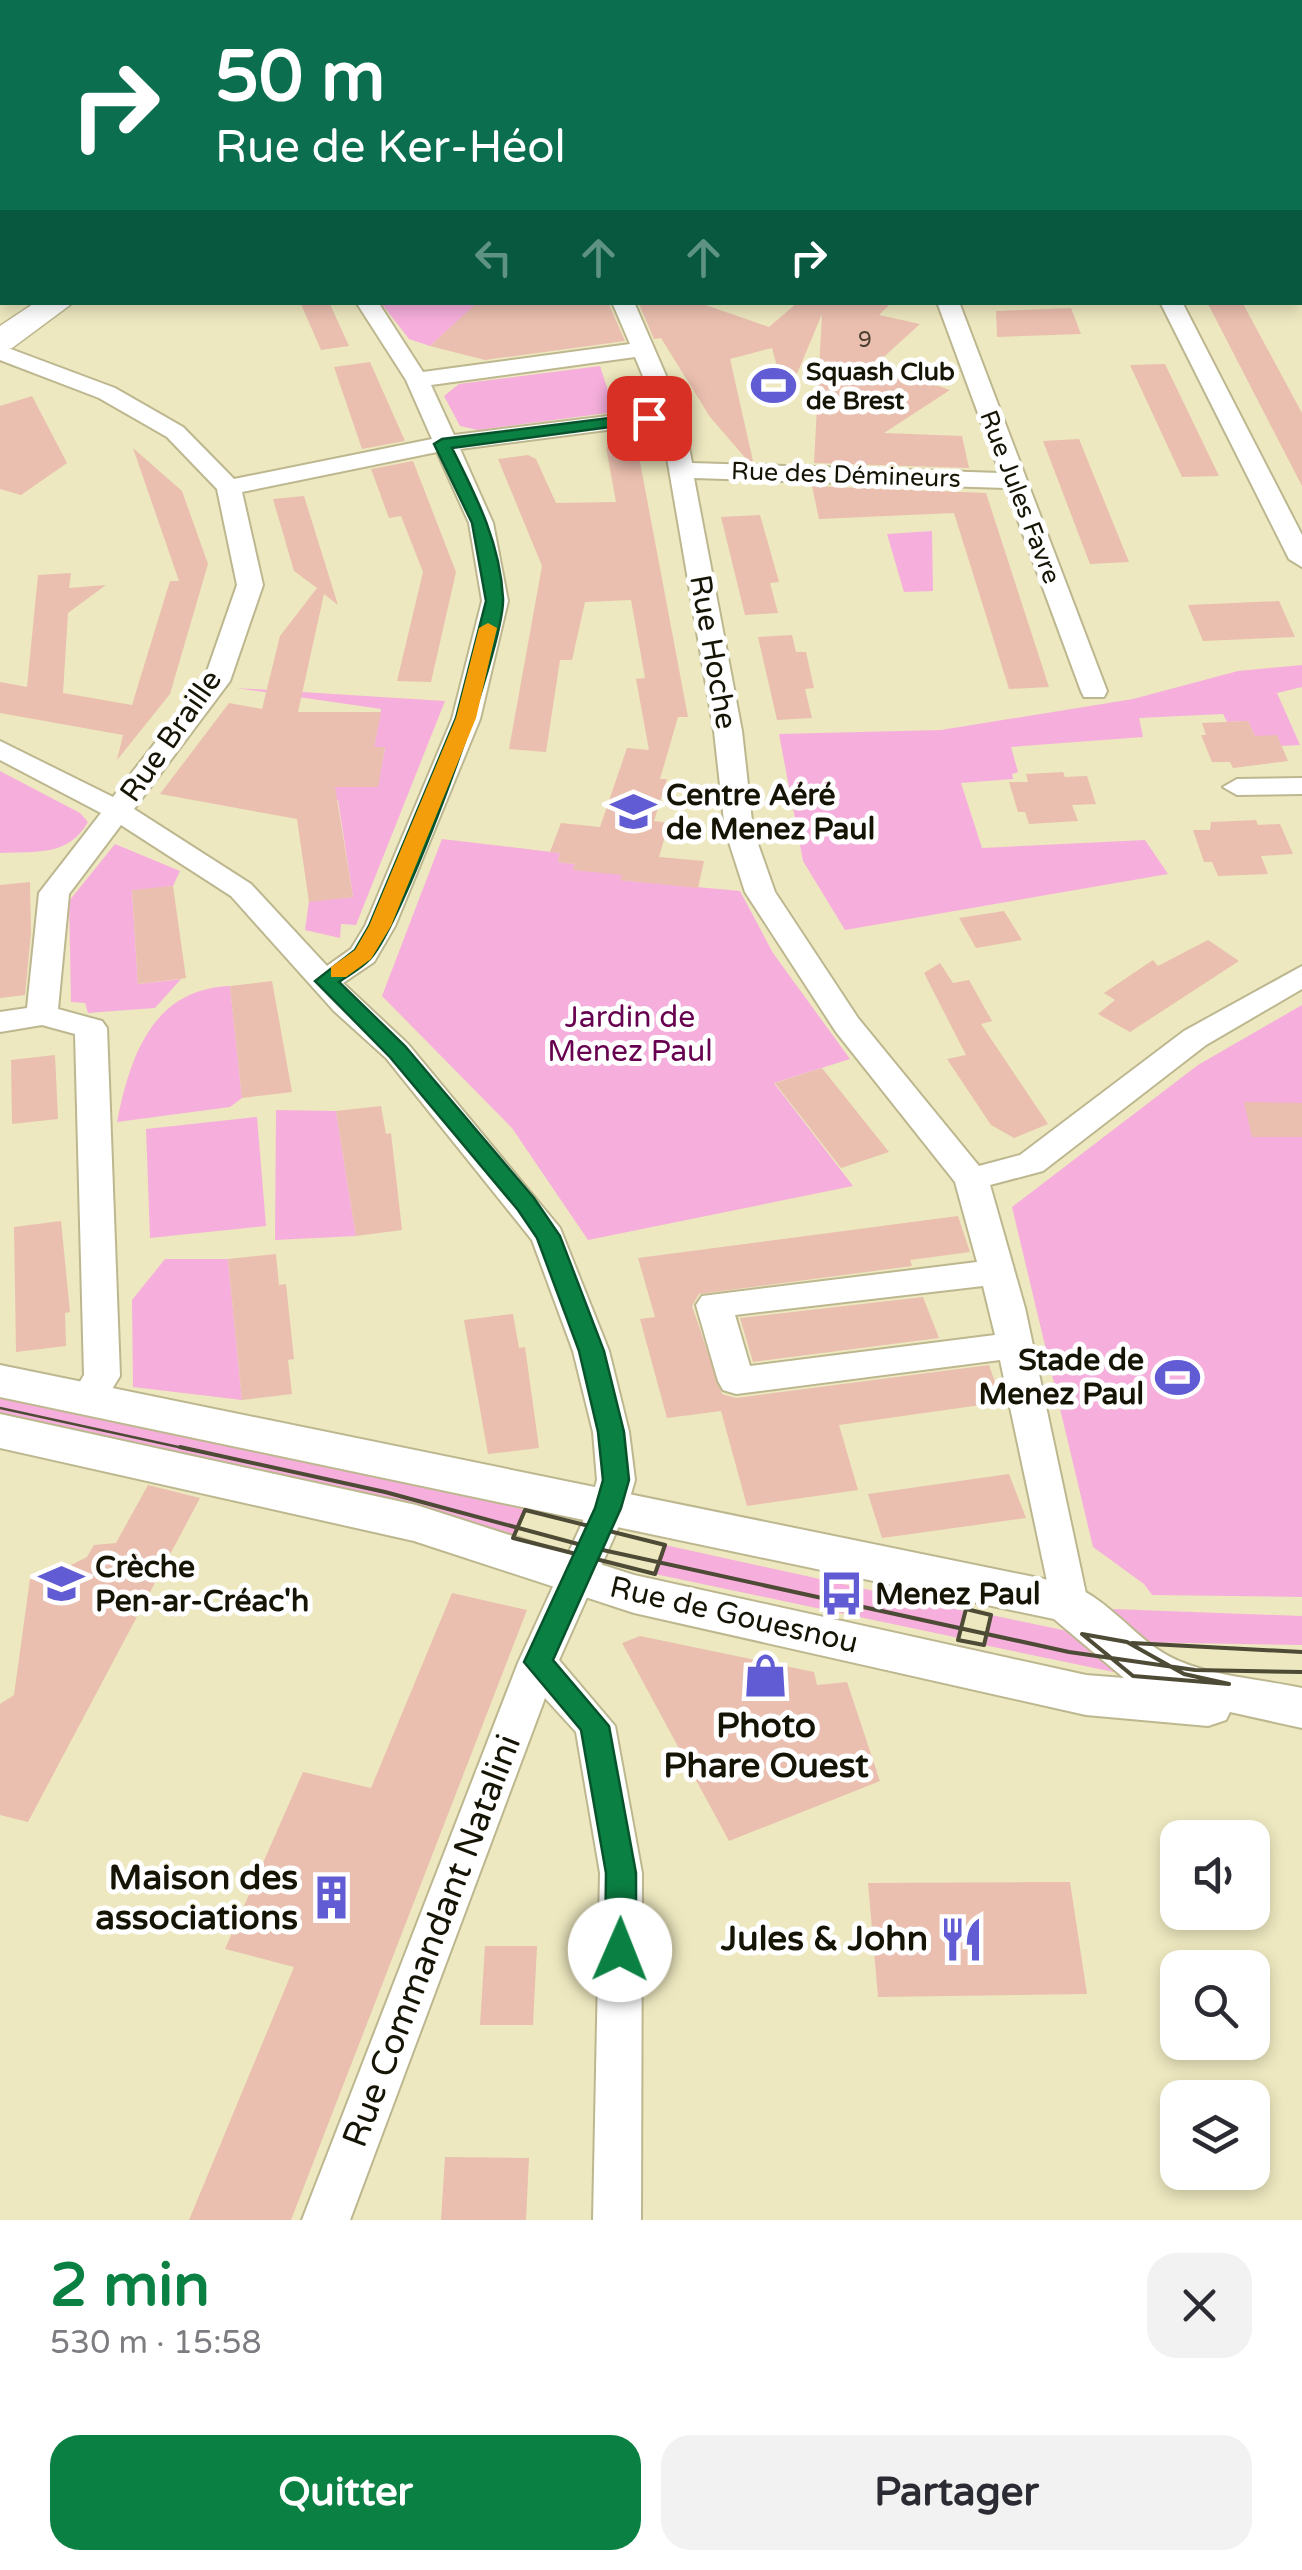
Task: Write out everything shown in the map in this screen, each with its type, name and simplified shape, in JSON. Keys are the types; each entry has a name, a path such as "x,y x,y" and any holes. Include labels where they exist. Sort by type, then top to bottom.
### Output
{"main road":[{"path":"0,341 54,305"}],"street":[{"path":"326,981 363,954 380,926 466,718 495,601 481,523 442,444 417,380 368,305"},
{"name":"Rue Hoche","path":"631,305 671,415 728,731 740,830 760,892 848,1024 971,1179"},
{"name":"Rue Jules Favre","path":"949,305 1094,691"},
{"path":"1173,305 1298,544"},
{"path":"417,380 646,349"},
{"path":"0,352 107,393 175,432 228,487 442,444 671,415"},
{"name":"Rue des Démineurs","path":"680,470 1013,481"},
{"name":"Rue Braille","path":"42,1015 54,893 218,681 250,584 228,487"},
{"name":"Rue Commandant Natalini","path":"0,749 118,811 241,890 397,1051 548,1236 591,1351 611,1432 616,1480 538,1662 326,2220"},
{"path":"1237,787 1302,786"},
{"path":"1068,1603 998,1272 971,1179 1032,1163 1195,1038 1302,976"},
{"path":"0,1022 42,1015 91,1028 102,1376 87,1400"},
{"path":"998,1272 714,1306 736,1380 1014,1346"},
{"name":"Rue de Gouesnou","path":"0,1381 87,1400 592,1541 634,1594 1086,1694 1302,1717"},
{"name":"Rue de Gouesnou","path":"0,1430 416,1523 592,1541 1068,1603 1142,1664 1178,1681 1302,1708"},
{"path":"538,1662 595,1726 621,1873 617,2220"}],"green space":[{"path":"383,305 476,305 430,346 409,339"},
{"path":"600,366 615,412 478,430 460,426 444,396 459,384"},
{"path":"932,531 933,591 904,592 887,534"},
{"path":"1302,665 1302,687 1277,693 1300,745 1281,746 1255,736 1248,721 1227,722 1223,714 1139,718 1143,737 1011,747 1018,772 1012,774 1013,779 961,783 982,848 1145,840 1168,874 845,930 803,861 779,734 941,730 1133,699 1238,671"},
{"path":"236,688 445,701 356,925 341,924 340,938 305,930 309,901 353,897 338,800 215,778 299,776 377,787 385,748 374,747 381,709"},
{"path":"0,771 80,813 88,822 61,847 0,853"},
{"name":"Jardin de Menez Paul","path":"442,839 560,853 558,862 575,864 573,869 623,871 621,880 740,891 773,953 850,1059 774,1083 853,1186 588,1240 512,1128 382,996"},
{"path":"115,844 180,871 173,886 132,891 138,984 181,979 155,1008 88,1013 85,1003 71,1002 69,901"},
{"path":"230,986 242,1098 230,1107 117,1122 138,1051 163,1013 181,999 203,990"},
{"name":"Stade de Menez Paul","path":"1302,1005 1302,1597 1152,1595 1144,1584 1093,1547 1012,1207 1198,1065"},
{"path":"276,1110 336,1111 356,1236 275,1240"},
{"path":"257,1117 266,1226 150,1238 146,1129"},
{"path":"165,1259 228,1259 242,1400 133,1387 132,1300"},
{"path":"0,1389 478,1496 525,1510 513,1538 0,1419"},
{"path":"665,1545 965,1611 959,1638 655,1574"},
{"path":"1113,1609 1302,1616 1302,1645 1127,1642"},
{"path":"991,1615 1082,1634 1133,1676 984,1645"}],"building":[{"path":"301,305 330,305 349,346 321,350"},
{"path":"475,305 609,305 625,341 485,360 430,346"},
{"path":"639,305 706,305 769,327 795,305 889,305 879,315 920,324 876,364 950,390 884,433 962,436 969,468 814,463 822,314 786,400 772,348 730,359 753,461 748,461 710,417 661,338 654,339"},
{"path":"1209,305 1244,305 1302,413 1302,486"},
{"path":"1071,308 1081,334 997,337 996,311"},
{"path":"370,362 405,441 362,449 334,367"},
{"path":"1165,364 1219,476 1182,477 1130,365"},
{"path":"32,396 67,463 21,495 0,489 0,406"},
{"path":"1079,439 1129,562 1090,564 1043,441"},
{"path":"637,446 688,717 678,717 660,779 667,779 654,821 669,823 659,857 704,861 698,888 620,880 622,875 573,870 575,864 558,862 560,853 550,852 561,823 600,827 627,748 649,750 636,679 645,678 631,600 585,602 572,660 560,660 546,752 509,749 542,566 498,459 528,455 536,459 556,503 616,502 606,447"},
{"path":"133,448 182,491 208,564 170,694 117,760 123,735 0,713 0,682 27,687 38,575 71,573 69,588 106,585 68,613 63,693 132,705 170,581 179,581"},
{"path":"413,461 456,572 431,682 397,681 423,572 401,516 389,518 371,469"},
{"path":"812,486 986,493 1049,687 1009,689 954,513 819,519"},
{"path":"304,496 338,605 324,594 298,712 381,712 374,747 385,747 378,787 335,787 353,897 309,902 297,819 160,794 229,703 262,709 280,636 317,588 294,571 273,499"},
{"path":"760,515 779,582 770,583 778,613 745,615 721,517"},
{"path":"1279,601 1295,637 1203,641 1188,605"},
{"path":"792,635 796,652 806,652 814,688 805,689 812,718 777,720 758,637"},
{"path":"1248,721 1255,736 1277,735 1288,761 1233,768 1230,762 1212,762 1201,735 1206,735 1202,723"},
{"path":"1063,772 1065,777 1087,776 1096,804 1072,805 1078,821 1029,824 1025,812 1018,812 1009,782 1028,782 1026,774"},
{"path":"1256,820 1258,825 1280,824 1293,854 1261,856 1268,874 1218,876 1212,862 1204,862 1193,830 1210,830 1211,822"},
{"path":"30,882 31,933 25,995 0,998 0,885"},
{"path":"173,886 186,978 138,984 132,890"},
{"path":"1004,911 1022,940 976,948 959,918"},
{"path":"1208,940 1239,961 1130,1032 1098,1014 1115,1000 1104,993 1153,960 1158,966"},
{"path":"940,963 953,983 969,980 992,1021 981,1024 1048,1124 1014,1138 991,1125 947,1059 966,1055 924,973"},
{"path":"272,981 292,1092 242,1098 230,986"},
{"path":"55,1055 58,1119 12,1124 11,1060"},
{"path":"822,1068 889,1152 841,1168 775,1083"},
{"path":"1244,1102 1302,1103 1302,1137 1252,1137"},
{"path":"381,1106 386,1134 391,1133 402,1230 356,1236 336,1111"},
{"path":"958,1216 970,1252 910,1260 912,1266 699,1294 692,1306 722,1394 736,1398 989,1365 1002,1402 839,1425 858,1490 747,1506 721,1411 667,1418 640,1319 655,1317 638,1258"},
{"path":"61,1221 70,1312 65,1313 66,1346 16,1352 14,1227"},
{"path":"276,1254 279,1285 286,1284 294,1359 288,1360 292,1394 242,1400 228,1259"},
{"path":"923,1297 939,1338 753,1362 740,1318"},
{"path":"513,1314 519,1348 525,1347 539,1448 488,1454 464,1320"},
{"path":"1009,1474 1026,1518 882,1538 868,1494"},
{"path":"148,1485 200,1498 28,1822 0,1815 0,1704 14,1695 30,1579 43,1579 87,1557 94,1545 116,1543"},
{"name":"Maison des associations","path":"452,1593 527,1610 291,2220 189,2220 294,1967 225,1949 303,1772 371,1788"},
{"path":"640,1636 814,1672 817,1685 847,1682 880,1781 729,1841 622,1643"},
{"name":"Jules & John","path":"1070,1882 1087,1994 878,1997 868,1883"},
{"path":"485,1946 537,1946 533,2025 480,2025"},
{"path":"445,2157 529,2158 526,2220 441,2220"}],"tram line":[{"path":"0,1408 192,1450"},
{"path":"180,1447 385,1492 517,1528"},
{"path":"517,1528 525,1510 665,1545 659,1562"},
{"path":"517,1528 659,1562"},
{"path":"517,1528 513,1538 655,1574 659,1562"},
{"path":"659,1562 961,1628"},
{"path":"961,1628 966,1609 991,1615 987,1634"},
{"path":"961,1628 987,1634"},
{"path":"961,1628 958,1640 984,1645 987,1634"},
{"path":"987,1634 1111,1658"},
{"path":"1111,1658 1082,1634 1127,1642 1171,1667"},
{"path":"1132,1643 1302,1652"},
{"path":"1111,1658 1171,1667"},
{"path":"1111,1658 1133,1676 1229,1684 1184,1674 1171,1667"},
{"path":"1171,1667 1302,1672"}],"slow traffic":[{"path":"339,972 363,954 380,926 466,718 488,628"}],"place":[{"name":"Squash Club de Brest","path":"773,386"},
{"name":"Centre Aéré de Menez Paul","path":"633,812"},
{"name":"Stade de Menez Paul","path":"1177,1377"},
{"name":"Crèche Pen-ar-Créac'h","path":"62,1584"},
{"name":"Menez Paul","path":"842,1594"},
{"name":"Photo Phare Ouest","path":"766,1676"},
{"name":"Maison des associations","path":"331,1898"},
{"name":"Jules & John","path":"961,1939"}],"route":[{"path":"620,1950 621,1873 595,1726 538,1662 608,1508 616,1480 611,1432 591,1351 548,1236 526,1204 397,1051 345,1004 326,981 363,954 380,926 466,718 495,601 481,523 442,444 649,418"}]}
